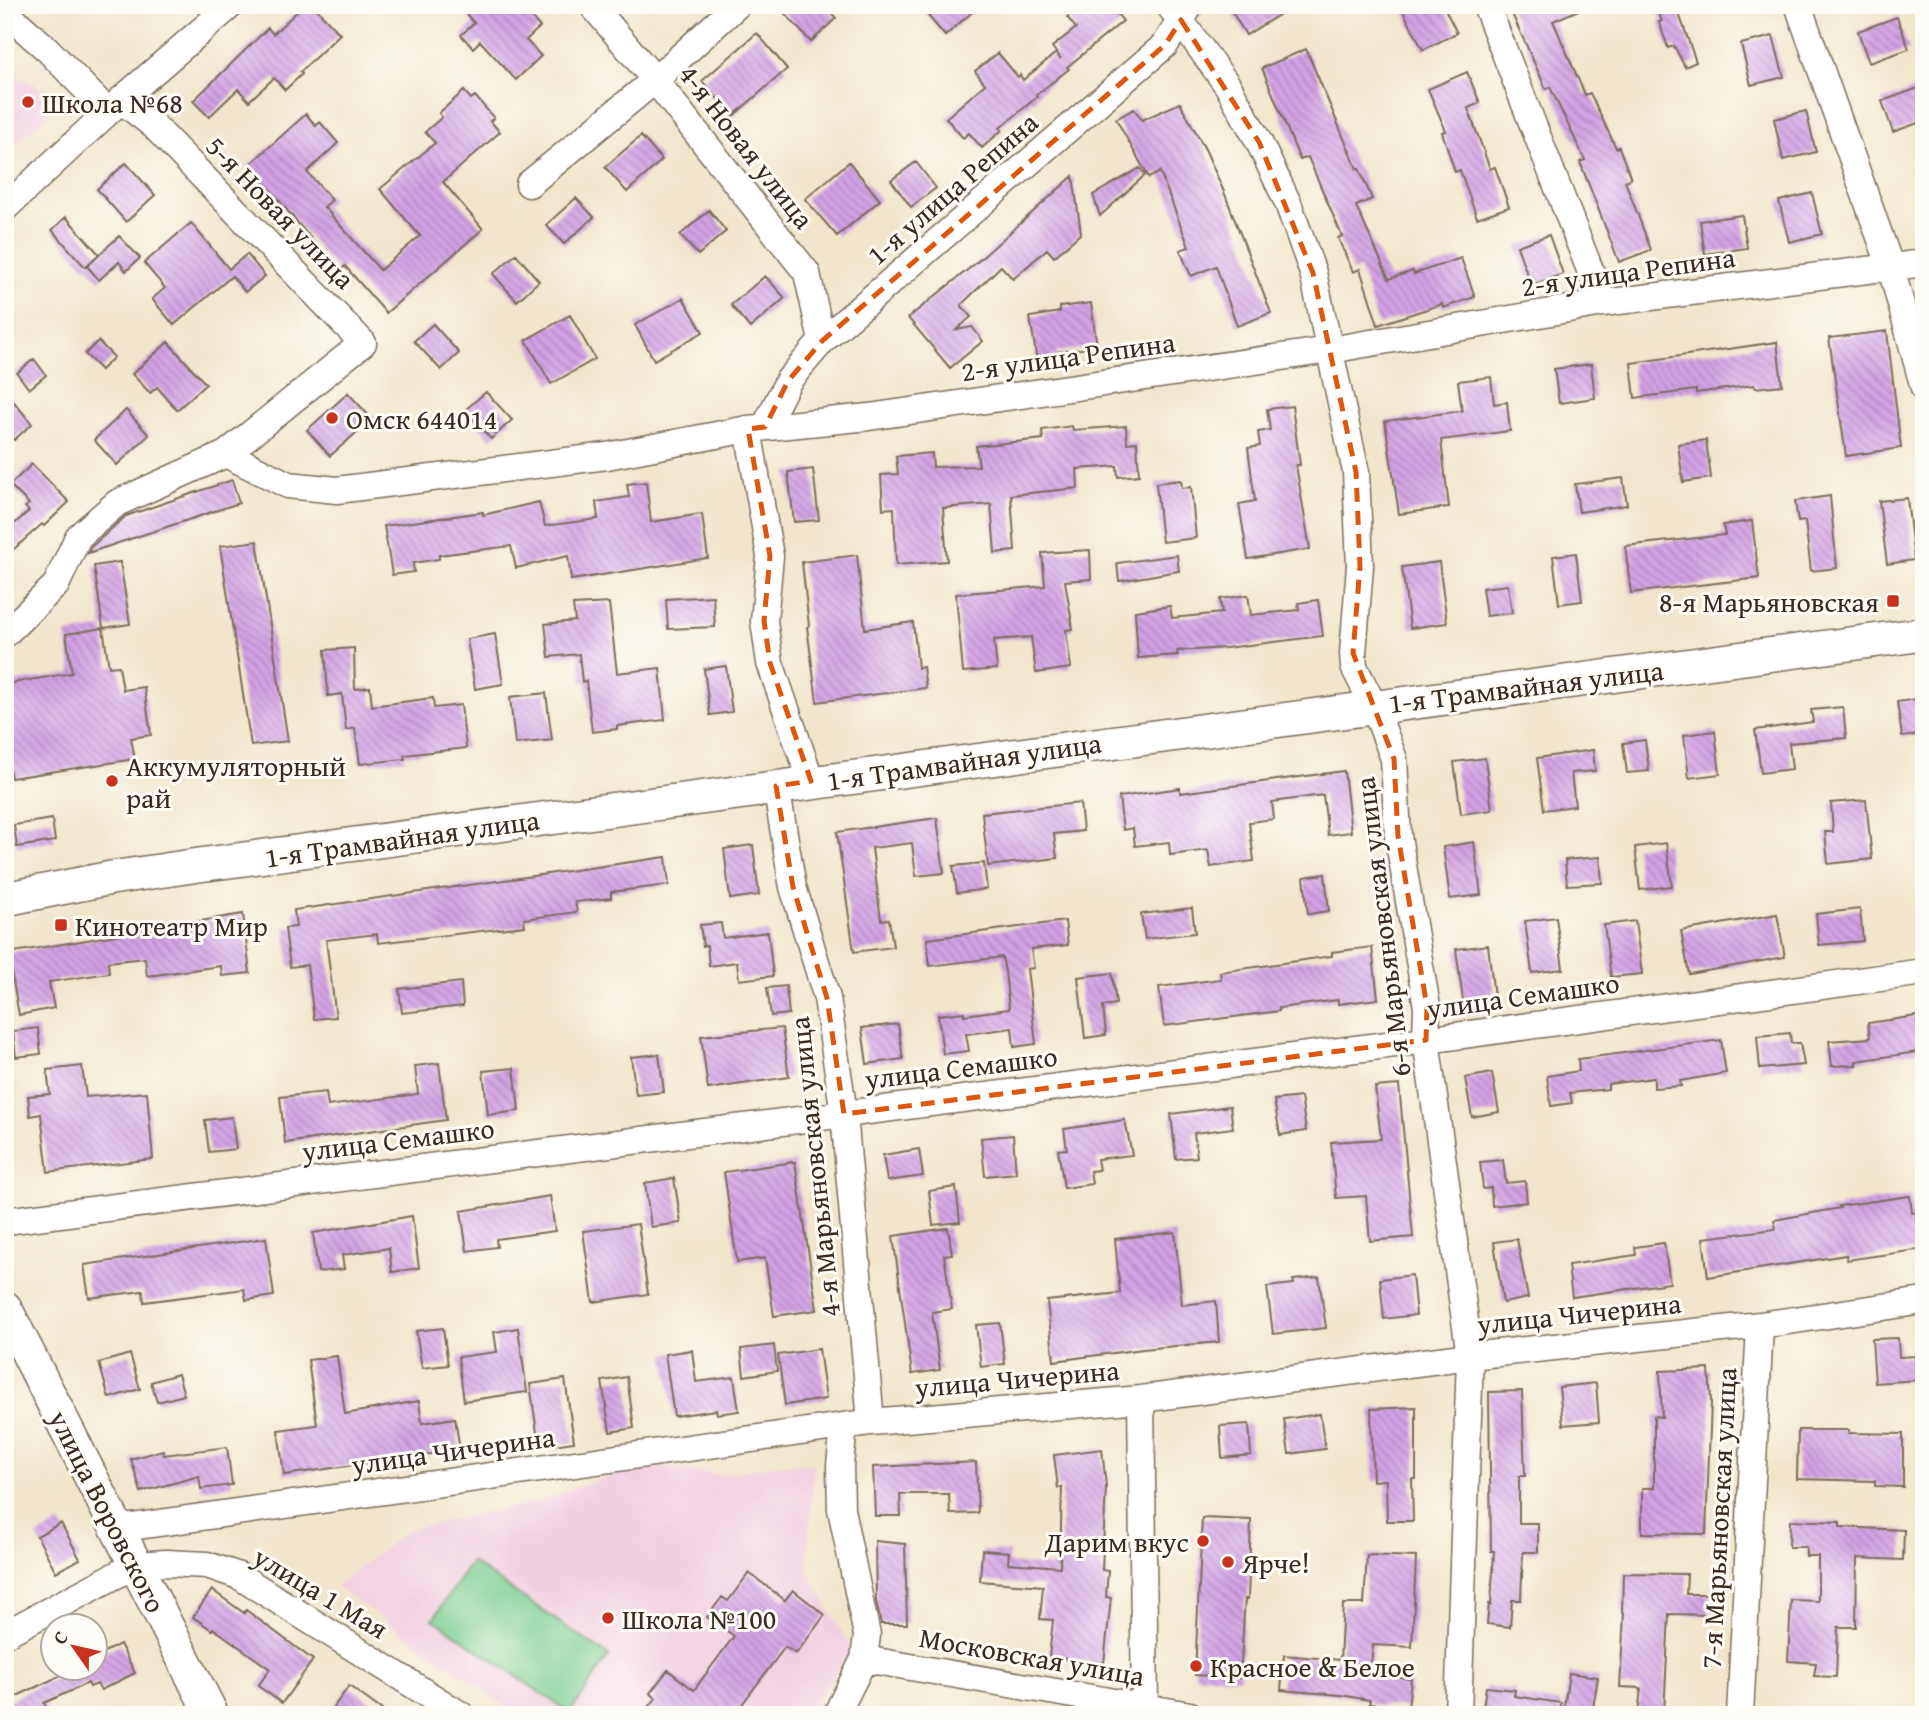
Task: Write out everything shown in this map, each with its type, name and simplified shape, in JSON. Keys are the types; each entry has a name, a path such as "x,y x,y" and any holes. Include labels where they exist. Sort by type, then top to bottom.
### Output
{"main road":[{"name":"1-я Трамвайная улица","path":"5,899 111,878 776,786 1924,634"},
{"name":"улица Воровского","path":"5,1308 212,1715"}],"street":[{"path":"5,208 114,106 231,5"},
{"name":"4-я Новая улица","path":"592,5 655,80 807,273 822,341"},
{"path":"529,184 655,80 737,5"},
{"path":"1486,5 1602,303"},
{"path":"1798,5 1891,268 1924,388"},
{"name":"1-я улица Репина","path":"757,428 788,381 822,341 1166,45 1180,10"},
{"name":"6-я Марьяновская улица","path":"1180,10 1228,86 1288,203 1312,273 1356,472 1360,566 1354,667 1374,706 1394,759 1398,836 1427,1007 1426,1040 1470,1356 1458,1715"},
{"name":"5-я Новая улица","path":"5,12 114,106 153,124 363,343 226,454"},
{"name":"2-я улица Репина","path":"226,454 288,485 337,490 607,456 757,428 869,417 1330,350 1602,303 1924,263"},
{"path":"757,428 770,556 764,621 770,663 811,782"},
{"path":"5,634 56,585 78,537 117,503 226,454"},
{"name":"4-я Марьяновская улица","path":"776,786 793,887 827,998 844,1114 871,1422"},
{"name":"улица Семашко","path":"5,1221 1426,1040 1924,972"},
{"name":"улица Чичерина","path":"117,1530 871,1422 1141,1399 1470,1356 1760,1325 1924,1301"},
{"name":"7-я Марьяновская улица","path":"1740,1715 1760,1325"},
{"path":"1141,1399 1144,1711"},
{"path":"836,1715 864,1659 867,1635 841,1509 840,1465 844,1426"},
{"path":"5,1634 135,1565"},
{"name":"улица 1 Мая","path":"135,1565 207,1565 239,1576 461,1715"},
{"name":"Московская улица","path":"864,1659 1144,1711 1190,1715"}],"highlighted area":[{"path":"1181,20 1259,142 1313,273 1356,472 1360,566 1353,653 1394,759 1398,836 1427,1007 1426,1040 844,1114 827,998 793,887 776,786 811,781 770,663 764,621 770,556 748,429 765,427 788,381 822,341 1165,45"}],"shaded area":[{"name":"Школа №68","path":"5,71 50,92 51,112 5,153"},
{"name":"Школа №100","path":"781,1464 814,1464 807,1570 852,1650 806,1715 519,1715 336,1586 409,1529 538,1502 623,1471 658,1466 720,1475"}],"green space":[{"path":"471,1562 609,1656 570,1713 433,1619"}],"building":[{"path":"304,5 313,5 340,34 285,90 274,78 249,101 238,89 209,117 193,101 268,28 273,34"},
{"path":"458,5 520,5 540,27 526,40 541,56 516,80 480,41 473,48 461,35 474,23"},
{"path":"777,5 824,5 836,18 811,42"},
{"path":"919,5 980,5 945,36"},
{"path":"1081,5 1110,5 1123,21 1067,67 1069,69 1036,95 1037,97 1000,128 1002,130 982,148 969,133 963,138 946,118 985,84 975,71 998,53 1023,80 1056,53 1061,59 1052,47 1076,28 1067,17"},
{"path":"1228,5 1295,5 1246,35"},
{"path":"1400,5 1443,5 1457,33 1423,50"},
{"path":"1508,5 1590,5 1553,21 1585,95 1590,93 1616,148 1619,147 1631,179 1625,181 1651,250 1619,262 1580,162 1585,160 1550,87 1546,89"},
{"path":"1654,5 1676,5 1696,62 1685,67 1674,46 1668,48 1659,22 1662,21"},
{"path":"1897,17 1909,49 1869,63 1858,31"},
{"path":"757,33 787,69 733,116 702,81"},
{"path":"1773,36 1784,77 1751,85 1741,44"},
{"path":"1306,49 1372,199 1356,206 1389,279 1413,271 1414,274 1461,258 1475,297 1443,308 1442,304 1378,325 1360,269 1353,272 1338,238 1342,236 1308,157 1300,160 1262,68"},
{"path":"1467,72 1480,103 1468,108 1490,169 1495,167 1509,207 1477,218 1460,170 1455,172 1442,132 1446,131 1428,89"},
{"path":"1924,86 1924,121 1893,132 1882,101"},
{"path":"464,91 471,99 475,96 494,118 490,121 500,132 443,182 483,229 386,313 345,266 339,272 249,165 306,114 316,126 320,122 338,143 307,172 332,200 324,207 380,270 420,236 380,189 435,143 425,132 442,117 439,113"},
{"path":"1180,103 1224,192 1271,313 1237,326 1216,266 1191,276 1180,250 1189,247 1160,172 1149,178 1116,119 1134,109 1142,120"},
{"path":"1806,111 1816,152 1783,160 1774,119"},
{"path":"641,136 662,160 627,192 605,167"},
{"path":"849,162 880,200 837,236 805,199"},
{"path":"916,162 936,188 911,207 891,180"},
{"path":"126,163 155,195 126,222 97,189"},
{"path":"1140,168 1145,175 1100,216 1093,195"},
{"path":"1073,176 1081,233 1054,257 1047,249 1013,279 1001,266 961,305 971,317 956,330 972,327 983,341 950,368 908,318 976,263"},
{"path":"1812,193 1822,234 1789,242 1779,201"},
{"path":"576,198 594,217 564,244 546,225"},
{"path":"709,210 726,231 698,255 680,235"},
{"path":"1742,215 1747,248 1705,254 1700,221"},
{"path":"66,217 99,254 85,267 52,230"},
{"path":"191,223 229,269 247,254 265,276 245,292 232,276 174,325 152,299 165,288 144,263"},
{"path":"1549,235 1563,274 1531,285 1517,246"},
{"path":"119,236 140,258 126,271 119,262 99,280 87,266"},
{"path":"516,254 539,281 517,301 493,274"},
{"path":"765,276 785,298 750,328 731,305"},
{"path":"683,298 703,332 654,360 635,325"},
{"path":"1091,303 1097,347 1056,352 1057,357 1037,360 1030,317 1060,312 1060,307"},
{"path":"570,315 595,359 551,384 526,340"},
{"path":"433,324 459,353 441,370 414,341"},
{"path":"1887,331 1901,448 1846,456 1829,338"},
{"path":"98,341 114,357 101,370 85,354"},
{"path":"168,342 206,384 177,410 157,387 150,393 132,374"},
{"path":"1777,342 1782,385 1755,388 1754,385 1696,393 1696,390 1635,398 1631,363"},
{"path":"34,359 46,375 29,389 17,373"},
{"path":"1591,364 1595,398 1559,403 1554,369"},
{"path":"1491,377 1494,404 1507,402 1510,431 1441,440 1449,507 1399,514 1385,421 1462,411 1458,381"},
{"path":"5,391 32,424 14,440 5,429"},
{"path":"486,392 512,420 491,439 465,410"},
{"path":"348,393 372,419 330,456 307,430"},
{"path":"1292,406 1300,465 1296,465 1310,549 1248,559 1239,504 1255,501 1248,448 1260,446 1258,432 1270,430 1267,409"},
{"path":"126,410 149,435 117,465 94,440"},
{"path":"1072,426 1073,430 1126,426 1127,443 1137,442 1139,475 1118,477 1117,466 1077,469 1078,488 1011,495 1015,551 995,553 991,504 943,508 947,561 896,565 894,508 883,509 881,475 898,474 896,456 932,453 933,467 979,466 976,446 1043,439 1042,430"},
{"path":"1706,440 1711,478 1683,482 1678,444"},
{"path":"32,464 69,502 5,557 5,532 29,511 25,507 29,504 10,485"},
{"path":"813,469 819,520 794,522 788,472"},
{"path":"1623,478 1627,505 1579,512 1575,484"},
{"path":"232,480 239,503 88,553 91,547 126,516"},
{"path":"1181,480 1182,488 1191,487 1196,538 1162,542 1156,483"},
{"path":"646,482 651,522 702,514 708,558 571,580 568,556 516,568 511,546 439,555 439,559 413,563 414,572 392,575 384,526 483,512 483,515 539,502 545,526 598,519 596,502 629,497 627,484"},
{"path":"1830,496 1837,568 1811,571 1805,521 1798,522 1795,501"},
{"path":"1907,498 1914,560 1887,564 1879,501"},
{"path":"1752,521 1759,578 1631,593 1625,546 1725,535 1723,525"},
{"path":"257,541 288,741 251,746 220,546"},
{"path":"1090,550 1091,579 1065,581 1073,629 1066,630 1071,668 1036,673 1031,637 994,640 997,669 963,672 956,594 1045,586 1042,553"},
{"path":"1576,553 1582,601 1559,604 1553,556"},
{"path":"857,555 865,629 913,622 918,668 923,667 926,688 817,702 802,562"},
{"path":"1177,555 1179,571 1119,581 1117,563"},
{"path":"120,562 130,624 103,628 94,566"},
{"path":"1439,562 1447,623 1410,628 1402,567"},
{"path":"1508,585 1512,613 1486,616 1482,588"},
{"path":"1248,595 1251,615 1299,610 1298,603 1318,600 1323,636 1177,651 1178,655 1138,658 1135,611 1170,606 1172,618 1222,613 1220,599"},
{"path":"713,596 715,627 668,629 666,599"},
{"path":"609,603 617,673 660,668 665,720 592,732 586,681 582,682 579,654 549,657 545,624 575,621 573,605"},
{"path":"103,628 109,667 119,666 123,690 144,687 151,735 131,738 135,759 11,778 5,744 5,684 72,673 66,634"},
{"path":"495,634 503,684 475,689 467,639"},
{"path":"354,648 355,689 370,687 372,706 433,698 434,708 461,705 466,748 404,755 405,759 360,764 355,728 346,730 342,694 328,696 325,650"},
{"path":"726,666 732,712 710,715 704,669"},
{"path":"546,693 552,740 515,744 510,697"},
{"path":"1924,698 1924,729 1918,735 1902,737 1897,702"},
{"path":"1843,707 1846,738 1789,743 1792,769 1761,773 1755,730 1813,722 1811,710"},
{"path":"1715,731 1720,774 1689,778 1684,735"},
{"path":"1645,740 1649,771 1627,773 1623,743"},
{"path":"1593,750 1595,771 1571,773 1575,806 1544,810 1537,758"},
{"path":"1485,758 1492,810 1461,814 1454,762"},
{"path":"1344,771 1351,832 1328,835 1323,795 1272,802 1274,819 1249,822 1254,861 1211,867 1208,850 1170,855 1169,842 1135,846 1133,828 1123,830 1119,797 1180,788 1180,793"},
{"path":"1866,800 1872,859 1828,864 1825,832 1833,832 1831,803"},
{"path":"1080,803 1083,831 1054,834 1057,858 988,866 982,813"},
{"path":"937,818 944,873 916,876 912,843 872,848 881,920 889,919 893,947 854,952 837,832"},
{"path":"52,819 55,841 17,847 14,825"},
{"path":"1474,842 1481,895 1450,899 1443,847"},
{"path":"1666,843 1672,886 1640,890 1635,847"},
{"path":"753,845 759,895 730,899 724,849"},
{"path":"666,857 669,885 611,892 611,898 575,902 577,912 524,919 525,926 378,943 377,934 326,940 336,1017 314,1019 307,965 290,967 285,928 296,927 294,910"},
{"path":"1600,857 1602,883 1567,885 1565,860"},
{"path":"984,863 987,889 957,893 953,866"},
{"path":"1325,874 1329,911 1308,914 1304,877"},
{"path":"1192,908 1195,933 1145,939 1141,914"},
{"path":"1860,909 1863,941 1819,945 1816,914"},
{"path":"243,914 250,973 222,976 221,966 147,976 145,958 108,962 109,973 49,982 54,1008 19,1015 8,953"},
{"path":"1777,914 1785,957 1689,974 1681,931"},
{"path":"1556,917 1563,969 1532,973 1525,921"},
{"path":"1065,921 1068,945 1031,949 1034,968 1027,969 1036,1044 1014,1047 1012,1028 966,1034 969,1051 943,1054 938,1015 964,1012 964,1015 1009,1009 1005,971 1002,957 930,966 927,939"},
{"path":"1635,921 1642,974 1611,977 1604,925"},
{"path":"721,923 723,938 768,932 773,976 739,980 737,962 709,966 707,945 703,946 700,925"},
{"path":"1488,945 1494,997 1463,1001 1456,949"},
{"path":"1372,947 1378,999 1338,1004 1338,1000 1279,1008 1279,1011 1164,1026 1159,987 1221,979 1220,972 1332,956 1332,952"},
{"path":"1112,973 1116,1004 1103,1006 1106,1035 1085,1038 1078,977"},
{"path":"461,982 463,1006 402,1013 399,989"},
{"path":"786,986 789,1014 771,1016 767,988"},
{"path":"1924,1015 1924,1051 1856,1061 1856,1065 1832,1066 1829,1041 1870,1038 1868,1023"},
{"path":"898,1024 903,1059 867,1064 862,1028"},
{"path":"38,1028 41,1054 16,1057 13,1031"},
{"path":"782,1028 789,1077 708,1089 701,1036"},
{"path":"1790,1033 1791,1043 1800,1043 1804,1065 1760,1069 1757,1036"},
{"path":"1721,1040 1726,1073 1680,1081 1681,1086 1654,1088 1654,1078 1608,1084 1608,1089 1570,1093 1572,1103 1551,1106 1547,1076 1579,1071 1578,1059"},
{"path":"659,1054 664,1092 636,1095 631,1057"},
{"path":"439,1063 446,1120 285,1143 280,1097 326,1092 328,1106 418,1094 415,1066"},
{"path":"82,1066 86,1097 147,1092 153,1159 48,1172 41,1114 30,1116 28,1096 50,1094 47,1070"},
{"path":"514,1068 519,1111 488,1115 483,1071"},
{"path":"1492,1073 1499,1112 1472,1117 1465,1078"},
{"path":"1399,1085 1413,1237 1370,1241 1366,1196 1336,1198 1331,1142 1381,1139 1375,1087"},
{"path":"1301,1097 1306,1131 1280,1135 1274,1100"},
{"path":"1230,1106 1233,1128 1194,1133 1197,1157 1176,1159 1171,1114"},
{"path":"232,1117 236,1149 209,1152 205,1120"},
{"path":"1125,1120 1132,1155 1097,1159 1099,1170 1090,1171 1092,1184 1064,1188 1058,1150 1067,1149 1064,1129"},
{"path":"1013,1135 1016,1173 985,1176 981,1138"},
{"path":"919,1149 923,1176 887,1181 883,1155"},
{"path":"1503,1160 1506,1183 1525,1181 1527,1202 1492,1206 1491,1188 1483,1189 1480,1162"},
{"path":"795,1162 817,1310 774,1316 765,1258 737,1262 724,1172"},
{"path":"674,1178 681,1223 651,1227 645,1183"},
{"path":"956,1187 960,1222 933,1225 929,1191"},
{"path":"550,1196 555,1231 496,1239 497,1247 467,1251 461,1211"},
{"path":"1910,1196 1912,1213 1924,1212 1924,1249 1847,1260 1846,1255 1708,1277 1703,1238 1776,1229 1774,1220 1840,1208 1839,1206"},
{"path":"412,1216 419,1268 392,1272 389,1248 342,1255 344,1269 318,1272 313,1233"},
{"path":"638,1224 648,1294 593,1302 583,1231"},
{"path":"948,1228 952,1254 944,1255 952,1309 932,1312 940,1370 912,1374 893,1236"},
{"path":"1175,1232 1182,1305 1216,1301 1219,1342 1054,1361 1047,1301 1120,1293 1115,1239"},
{"path":"266,1238 274,1296 246,1300 244,1289 144,1302 143,1291 89,1298 84,1265"},
{"path":"1517,1239 1528,1298 1503,1303 1494,1242"},
{"path":"1664,1243 1670,1283 1572,1297 1568,1265 1636,1255 1635,1247"},
{"path":"1412,1275 1416,1315 1384,1319 1380,1279"},
{"path":"1319,1277 1326,1328 1273,1334 1267,1287 1294,1284 1293,1280"},
{"path":"1000,1323 1005,1364 981,1367 976,1325"},
{"path":"443,1328 448,1365 422,1368 416,1331"},
{"path":"518,1328 527,1392 464,1401 458,1357 497,1352 494,1332"},
{"path":"1898,1338 1899,1357 1916,1356 1918,1380 1875,1383 1872,1339"},
{"path":"774,1345 777,1371 744,1376 741,1349"},
{"path":"819,1349 826,1399 785,1405 778,1355"},
{"path":"692,1350 696,1382 734,1377 739,1411 717,1414 716,1410 674,1416 665,1354"},
{"path":"130,1354 140,1389 109,1398 99,1363"},
{"path":"337,1356 345,1414 419,1401 422,1423 455,1418 460,1450 284,1475 278,1430 317,1425 308,1360"},
{"path":"1709,1369 1711,1402 1706,1534 1642,1533 1642,1488 1654,1488 1654,1416 1662,1417 1660,1371"},
{"path":"178,1374 184,1395 157,1402 151,1382"},
{"path":"627,1377 634,1428 610,1432 602,1381"},
{"path":"565,1379 574,1442 539,1447 530,1384"},
{"path":"1596,1383 1599,1422 1563,1425 1559,1387"},
{"path":"1522,1391 1525,1476 1519,1476 1519,1523 1538,1523 1538,1552 1523,1552 1521,1600 1512,1600 1510,1627 1487,1624 1489,1604 1491,1605 1494,1551 1491,1551 1489,1392"},
{"path":"1416,1407 1416,1479 1412,1479 1413,1521 1387,1521 1386,1480 1373,1481 1371,1409"},
{"path":"1320,1414 1325,1449 1289,1454 1284,1419"},
{"path":"1249,1424 1251,1455 1222,1458 1220,1426"},
{"path":"1798,1430 1903,1434 1903,1487 1875,1486 1875,1481 1797,1479"},
{"path":"227,1447 232,1485 201,1489 199,1476 141,1492 131,1459 163,1450 164,1455"},
{"path":"1102,1449 1106,1486 1102,1570 1108,1571 1106,1597 1111,1598 1104,1663 1049,1657 1053,1620 1040,1619 1043,1586 980,1581 982,1550 1009,1552 1008,1563 1060,1567 1062,1487 1058,1488 1054,1455"},
{"path":"976,1462 978,1513 950,1514 949,1494 900,1494 901,1516 875,1516 873,1467"},
{"path":"1202,1518 1251,1520 1248,1599 1245,1599 1240,1678 1195,1675"},
{"path":"1790,1520 1840,1522 1840,1527 1904,1530 1903,1560 1857,1558 1856,1627 1838,1627 1836,1677 1814,1676 1816,1663 1788,1661 1791,1600 1818,1601 1818,1556 1806,1556 1806,1547 1789,1547"},
{"path":"61,1523 80,1559 56,1572 37,1536"},
{"path":"875,1541 905,1544 907,1624 881,1624 876,1601"},
{"path":"1367,1555 1416,1557 1412,1647 1373,1645 1370,1674 1411,1679 1408,1708 1369,1704 1370,1700 1340,1695 1281,1690 1284,1655 1340,1660 1343,1604 1364,1604"},
{"path":"749,1573 785,1600 793,1590 825,1615 796,1654 785,1647 734,1715 643,1715 656,1698 650,1693 668,1670 694,1690 734,1636 707,1617 722,1597 728,1601"},
{"path":"1623,1573 1687,1574 1686,1594 1709,1594 1709,1615 1669,1614 1664,1715 1638,1715 1641,1688 1620,1687"},
{"path":"212,1590 244,1613 246,1610 313,1660 282,1703 258,1686 270,1669 193,1617"},
{"path":"120,1644 135,1673 101,1690 97,1684 90,1687 88,1683 44,1703 51,1715 5,1715 5,1704 47,1682 108,1682 108,1650"},
{"path":"1569,1673 1598,1677 1592,1715 1563,1715"},
{"path":"349,1686 389,1715 328,1715"},
{"path":"1486,1687 1515,1690 1514,1696 1561,1703 1560,1715 1482,1715"}],"place":[{"name":"Школа №68","path":"28,102"},
{"name":"Омск 644014","path":"332,418"},
{"name":"8-я Марьяновская","path":"1893,601"},
{"name":"Аккумуляторный рай","path":"112,781"},
{"name":"Кинотеатр Мир","path":"61,925"},
{"name":"Дарим вкус","path":"1203,1541"},
{"name":"Ярче!","path":"1228,1562"},
{"name":"Школа №100","path":"608,1618"},
{"name":"Красное & Белое","path":"1196,1666"}]}
